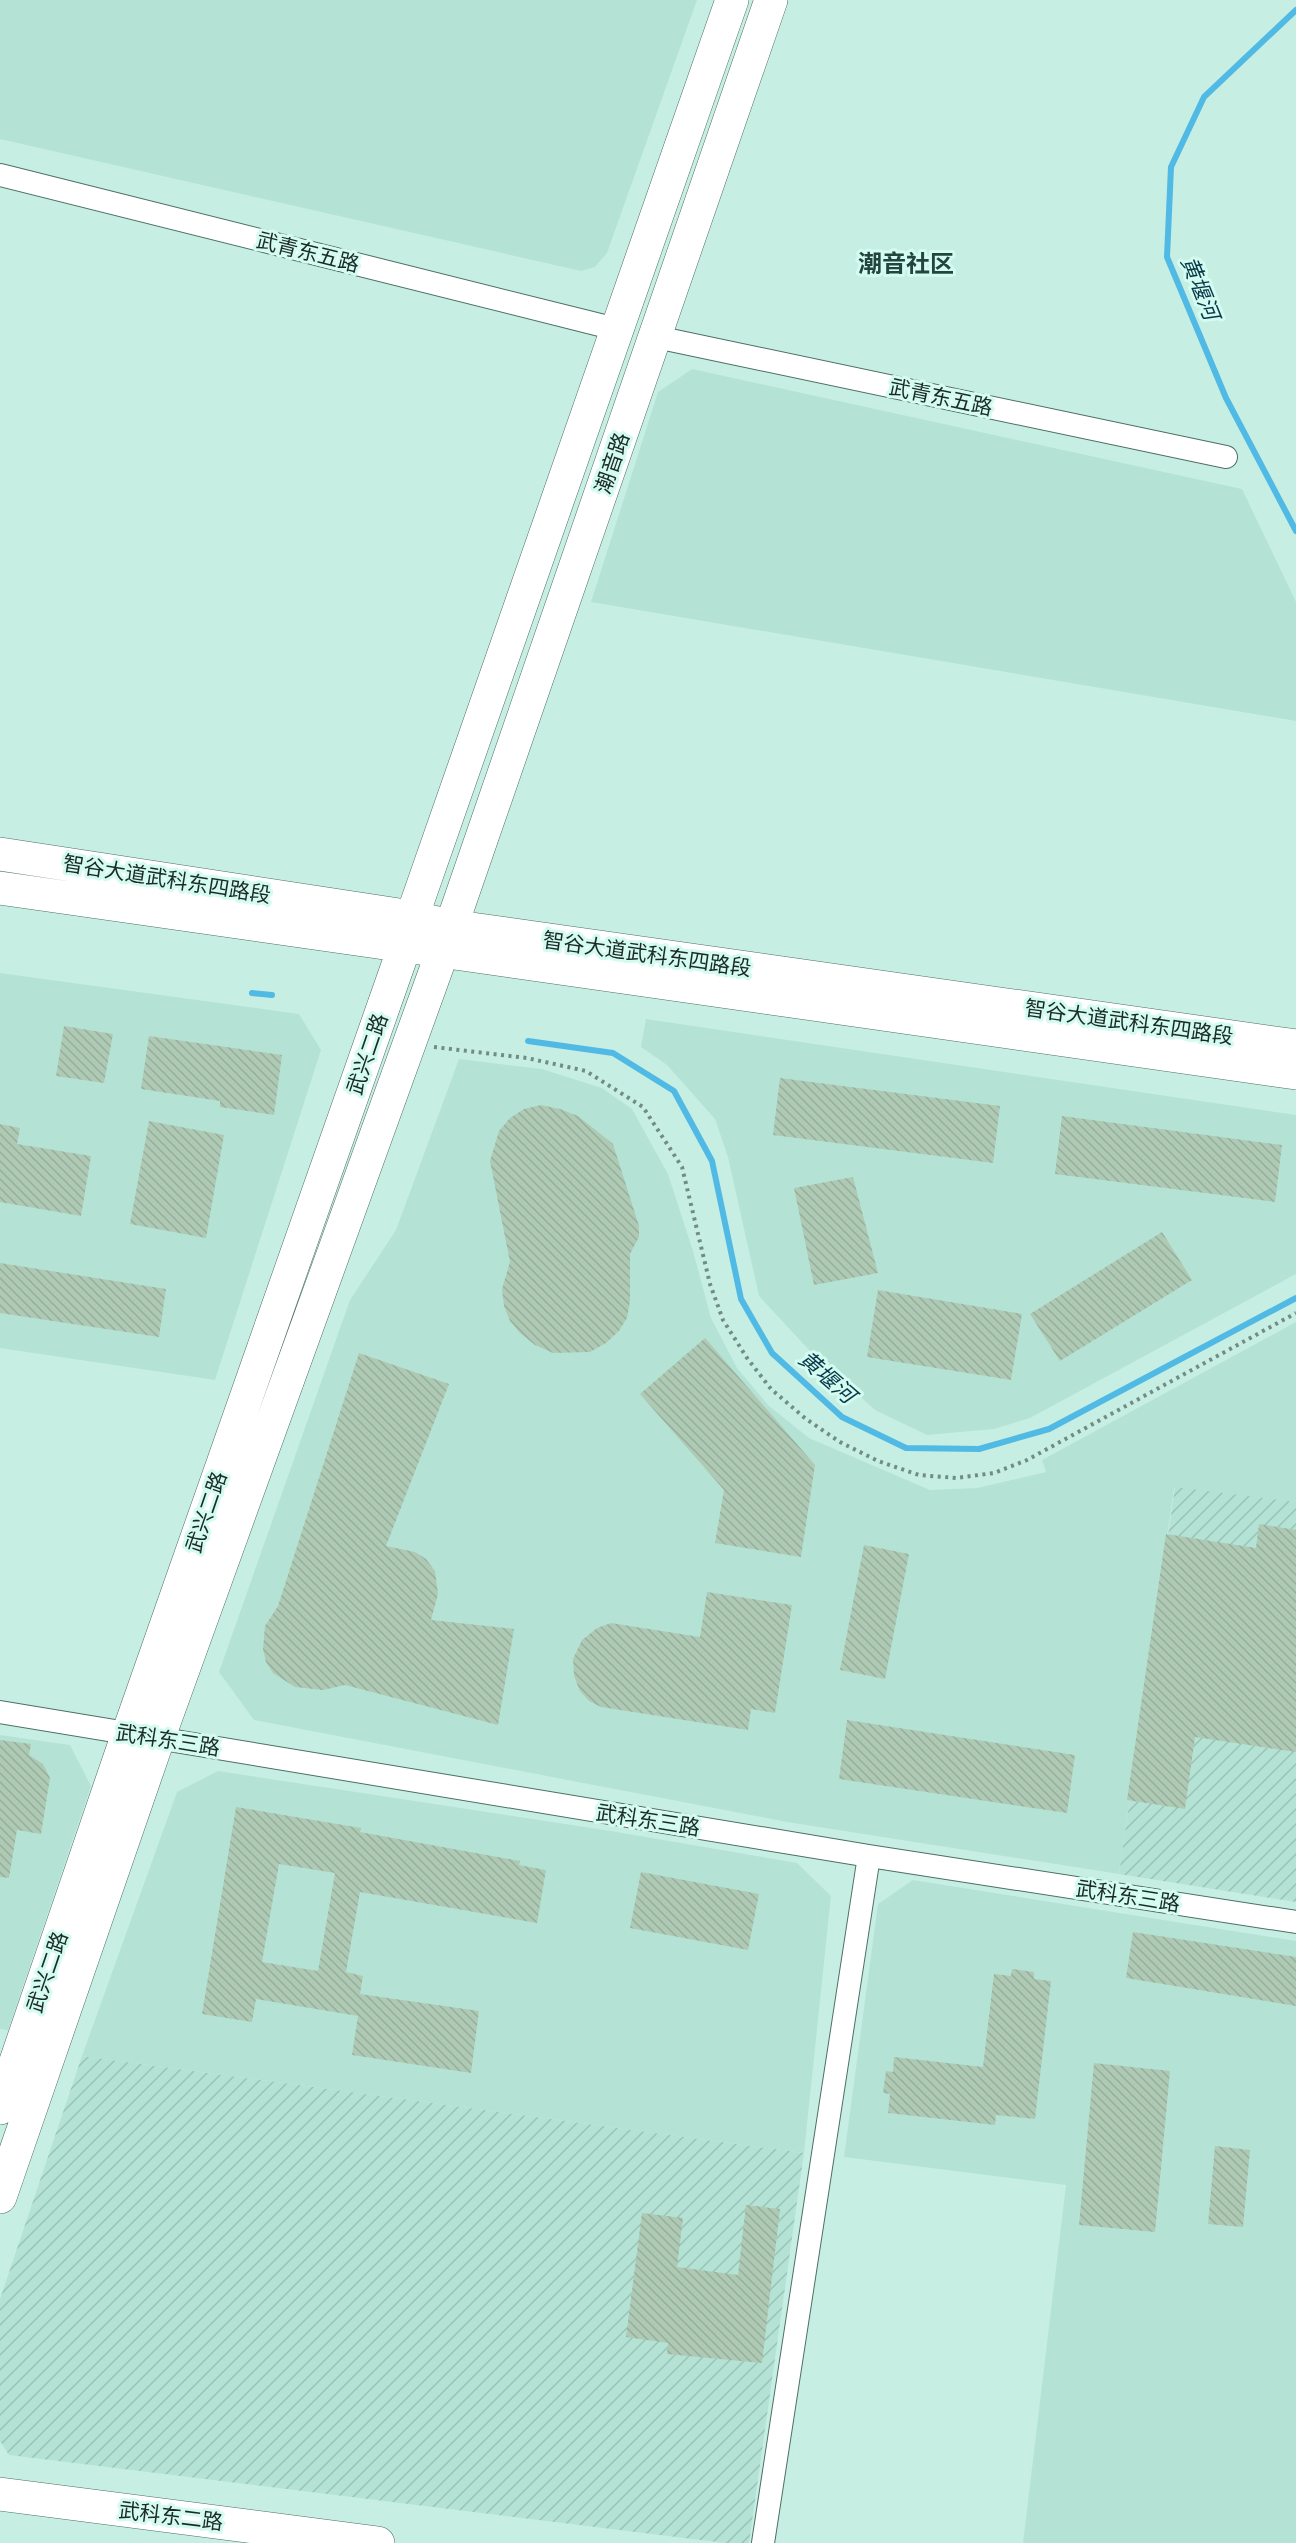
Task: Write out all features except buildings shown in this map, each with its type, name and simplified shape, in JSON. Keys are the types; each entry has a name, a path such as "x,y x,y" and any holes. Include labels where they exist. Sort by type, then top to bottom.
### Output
{"street":[{"name":"潮音路","path":"408,932 732,0"},
{"name":"潮音路","path":"143,1736 409,1044 771,0"},
{"name":"武青东五路","path":"0,175 616,329"},
{"name":"武青东五路","path":"656,337 1226,457"},
{"name":"智谷大道武科东四路段","path":"0,854 446,939 1296,1073"},
{"name":"智谷大道武科东四路段","path":"0,888 408,932"},
{"name":"武兴二路","path":"0,2108 143,1736 408,932"},
{"name":"智谷大道武科东四路段","path":"446,939 1296,1046"},
{"name":"武科东三路","path":"0,1712 869,1856 1296,1922"},
{"path":"0,2197 143,1736"},
{"path":"763,2543 869,1856"},
{"name":"武科东二路","path":"0,2494 378,2543"},
{"name":"武科东二路","path":"0,2515 219,2543"}],"path":[{"path":"409,1044 527,1058 586,1071 643,1107 682,1167 710,1284 723,1320 747,1358 771,1389 806,1419 840,1442 878,1461 919,1475 956,1478 994,1473 1027,1460 1296,1313"}],"shaded area":[{"path":"0,0 697,0 607,253 595,267 581,271 0,139"},
{"path":"692,369 1242,489 1296,602 1296,721 591,602 658,392"},
{"path":"0,973 299,1014 321,1050 215,1380 0,1348"},
{"path":"646,1019 1296,1115 1296,1274 1030,1418 994,1429 927,1435 875,1410 810,1351 759,1296 728,1157 715,1119 667,1065 641,1047"},
{"path":"459,1059 542,1069 602,1088 632,1109 668,1174 693,1251 711,1318 737,1368 769,1406 809,1438 930,1490 977,1488 1046,1472 1042,1460 1296,1322 1296,1502 1174,1488 1119,1874 787,1822 254,1720 219,1672 350,1300 396,1230"},
{"path":"1175,1487 1296,1502 1296,1902 1119,1874"},
{"path":"0,1735 70,1745 91,1786 8,2030 0,2029"},
{"path":"218,1771 611,1831 797,1863 831,1896 804,2153 82,2056 177,1792"},
{"path":"913,1880 1296,1941 1296,2543 1023,2543 1066,2185 844,2157 878,1904"},
{"path":"82,2056 804,2153 749,2543 725,2543 9,2455 0,2441 0,2299"}],"waterway":[{"name":"黄堰河","path":"1296,10 1204,97 1171,167 1167,257 1226,398 1296,531"},
{"name":"黄堰河","path":"252,993 272,995"},
{"name":"黄堰河","path":"528,1041 613,1053 674,1091 712,1161 741,1299 772,1353 842,1417 906,1448 979,1449 1049,1429 1296,1298"}],"district":[{"name":"潮音社区","path":"906,263"}]}
